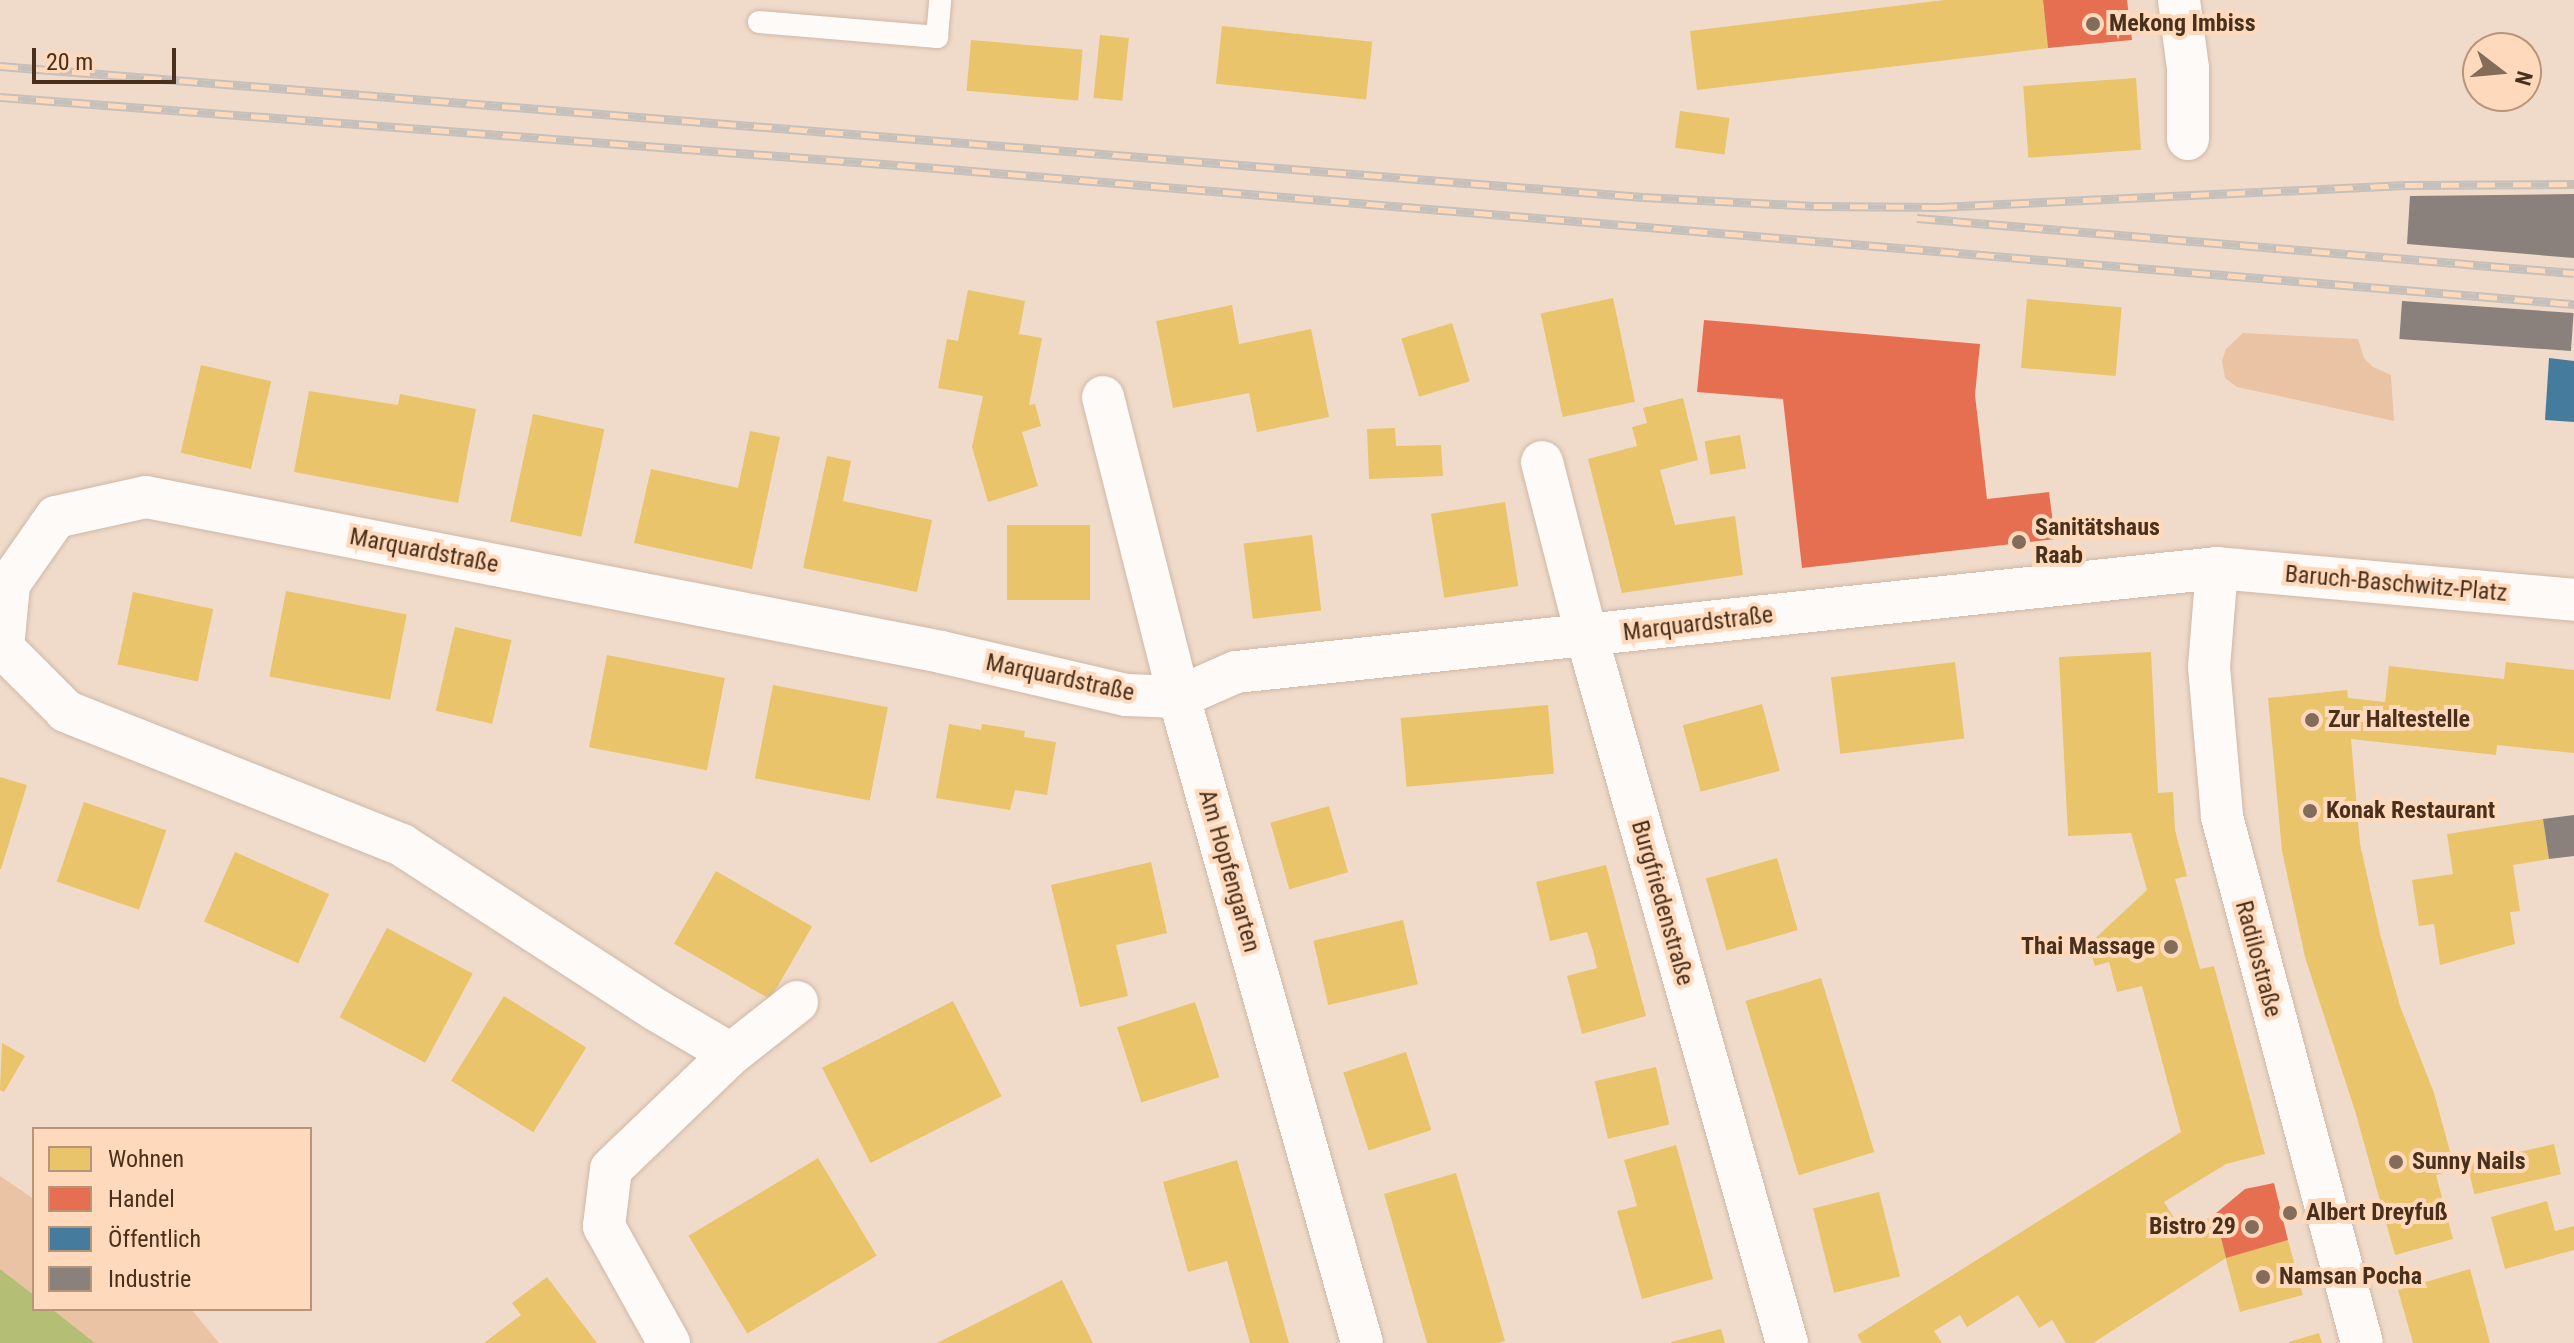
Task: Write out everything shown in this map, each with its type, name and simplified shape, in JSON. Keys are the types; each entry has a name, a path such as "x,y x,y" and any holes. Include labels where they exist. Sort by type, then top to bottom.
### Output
{"street":[{"path":"2179,0 2188,68 2188,139"},
{"name":"Am Hopfengarten","path":"1103,397 1179,697 1362,1343"},
{"name":"Burgfriedenstraße","path":"1542,462 1587,637 1787,1343"},
{"name":"Marquardstraße","path":"731,1054 656,1010 402,845 66,711 2,649 9,584 56,517 146,497 925,649 1126,695 1179,697 1236,672 2217,568"},
{"name":"Baruch-Baschwitz-Platz","path":"2217,568 2574,600"},
{"name":"Radilostraße","path":"2217,568 2209,667 2222,817 2362,1343"},
{"path":"669,1343 604,1226 611,1169 731,1054 797,1002"}],"lane":[{"path":"759,22 937,37 940,0"}],"shaded area":[{"path":"2243,333 2358,339 2364,358 2373,367 2391,375 2394,421 2237,387 2225,378 2222,361 2226,349"},
{"path":"0,1176 32,1198 32,1293 0,1269"},
{"path":"0,1269 32,1293 32,1311 55,1311 95,1343 0,1343"},
{"path":"55,1311 193,1311 219,1343 95,1343"}],"building: Wohnen":[{"path":"1944,0 2043,0 2048,48 1697,90 1690,31"},
{"path":"1222,26 1372,42 1366,99 1216,84"},
{"path":"1100,35 1129,38 1122,101 1093,98"},
{"path":"971,40 1083,50 1078,101 967,91"},
{"path":"2136,78 2141,150 2028,158 2023,86"},
{"path":"1680,111 1730,118 1724,155 1675,148"},
{"path":"968,290 1025,301 1019,334 1042,338 1029,405 1035,404 1041,426 1022,432 1038,486 988,502 972,447 983,396 938,388 947,339 958,341"},
{"path":"1613,298 1635,402 1563,417 1541,313"},
{"path":"2027,299 2122,307 2116,376 2021,368"},
{"path":"1232,305 1239,344 1311,329 1329,417 1257,432 1249,393 1173,408 1156,321"},
{"path":"1452,323 1470,381 1419,397 1401,338"},
{"path":"201,365 271,381 251,469 181,453"},
{"path":"309,391 398,405 400,394 476,409 458,503 294,472"},
{"path":"1683,398 1698,460 1660,470 1675,525 1735,516 1743,575 1622,593 1588,459 1637,446 1632,427 1647,423 1643,408"},
{"path":"533,414 604,429 582,537 510,522"},
{"path":"1395,428 1396,446 1441,445 1443,476 1369,479 1367,429"},
{"path":"750,431 780,437 752,569 634,543 651,469 738,488"},
{"path":"1740,435 1746,468 1710,475 1705,441"},
{"path":"827,456 851,461 843,501 932,520 917,592 803,568"},
{"path":"1505,502 1518,586 1444,598 1431,514"},
{"path":"1007,525 1090,525 1090,600 1007,600"},
{"path":"1312,535 1321,610 1253,619 1244,543"},
{"path":"286,591 407,614 390,700 269,676"},
{"path":"133,592 213,609 198,681 118,664"},
{"path":"455,627 512,640 492,724 436,711"},
{"path":"2151,652 2158,793 2173,792 2175,830 2187,876 2175,879 2200,969 2214,966 2265,1154 2226,1164 2164,1202 2185,1236 2215,1214 2226,1258 2093,1343 2066,1343 2052,1320 2039,1328 2018,1295 1967,1327 1960,1315 1934,1331 1942,1343 1862,1343 1857,1335 2181,1132 2142,986 2117,992 2109,962 2095,966 2088,945 2147,890 2131,833 2068,836 2059,657"},
{"path":"607,655 725,678 707,770 589,747"},
{"path":"1955,662 1964,738 1840,754 1831,677"},
{"path":"2506,662 2574,670 2574,753 2497,745 2496,755 2351,739 2360,844 2381,938 2400,1006 2434,1093 2455,1170 2436,1175 2453,1239 2395,1255 2356,1114 2305,957 2282,851 2268,698 2347,690 2348,698 2385,702 2389,666 2504,679"},
{"path":"773,685 888,707 870,801 755,778"},
{"path":"1762,704 1780,771 1701,792 1683,725"},
{"path":"1548,705 1554,774 1407,787 1401,718"},
{"path":"949,724 981,730 982,724 1025,731 1024,737 1056,742 1047,795 1015,790 1010,810 936,798"},
{"path":"0,777 27,785 1,869 0,869"},
{"path":"84,802 166,830 139,910 57,881"},
{"path":"1329,806 1348,872 1289,889 1270,823"},
{"path":"2543,819 2549,859 2513,865 2520,911 2510,912 2515,944 2440,965 2434,924 2419,926 2412,880 2453,874 2447,834"},
{"path":"235,852 329,894 298,963 204,921"},
{"path":"1777,858 1798,930 1727,950 1706,878"},
{"path":"1151,862 1167,933 1116,945 1128,996 1080,1007 1051,885"},
{"path":"1606,865 1646,1016 1582,1034 1567,976 1597,968 1593,951 1587,932 1550,941 1536,882"},
{"path":"716,871 812,926 770,999 674,944"},
{"path":"1403,920 1418,984 1328,1005 1313,941"},
{"path":"387,928 473,974 425,1063 340,1017"},
{"path":"1821,978 1874,1152 1799,1175 1745,1001"},
{"path":"504,996 586,1047 533,1132 451,1081"},
{"path":"953,1001 1002,1096 871,1163 822,1068"},
{"path":"1195,1002 1219,1077 1141,1102 1117,1027"},
{"path":"2,1043 25,1056 4,1092 0,1090"},
{"path":"1406,1052 1431,1130 1369,1150 1343,1072"},
{"path":"1656,1067 1669,1124 1608,1139 1595,1081"},
{"path":"2554,1144 2561,1174 2474,1194 2467,1164"},
{"path":"1676,1145 1713,1279 1642,1299 1617,1211 1637,1206 1624,1160"},
{"path":"818,1158 877,1256 747,1333 689,1236"},
{"path":"1237,1160 1289,1343 1250,1343 1227,1261 1188,1272 1163,1182"},
{"path":"1456,1173 1505,1341 1498,1343 1427,1343 1384,1194"},
{"path":"1879,1192 1900,1276 1834,1293 1813,1208"},
{"path":"2547,1201 2555,1231 2574,1226 2574,1250 2505,1269 2491,1217"},
{"path":"2288,1240 2303,1295 2240,1312 2225,1257"},
{"path":"2470,1269 2490,1343 2413,1343 2398,1290"},
{"path":"547,1277 597,1343 484,1343 521,1315 512,1303"},
{"path":"1062,1280 1093,1343 937,1343"},
{"path":"1721,1329 1725,1343 1671,1343 1671,1342"},
{"path":"2319,1333 2322,1343 2289,1343 2289,1342"}],"building: Handel":[{"path":"2043,0 2127,0 2132,40 2048,48"},
{"path":"1704,320 1980,344 1975,395 1987,499 2049,492 2055,539 1802,568 1783,399 1697,392"},
{"name":"Bistro 29","path":"2274,1183 2288,1240 2226,1258 2215,1214 2245,1189"}],"building: Öffentlich":[{"path":"2549,358 2574,361 2574,422 2545,420"}],"building: Industrie":[{"path":"2574,194 2574,258 2407,244 2410,196"},
{"path":"2402,301 2574,313 2571,351 2399,339"},
{"path":"2574,815 2574,856 2549,859 2543,819"}],"railway":[{"path":"0,66 1643,197 1814,206 1939,207 2405,185 2574,184"},
{"path":"0,97 936,168 2574,304"},
{"path":"1917,218 2574,273"}],"place":[{"name":"Mekong Imbiss","path":"2093,24"},
{"name":"Sanitätshaus Raab","path":"2019,542"},
{"name":"Zur Haltestelle","path":"2312,720"},
{"name":"Konak Restaurant","path":"2310,811"},
{"name":"Thai Massage","path":"2171,947"},
{"name":"Sunny Nails","path":"2396,1162"},
{"name":"Albert Dreyfuß","path":"2290,1213"},
{"name":"Bistro 29","path":"2252,1227"},
{"name":"Namsan Pocha","path":"2263,1277"}]}
